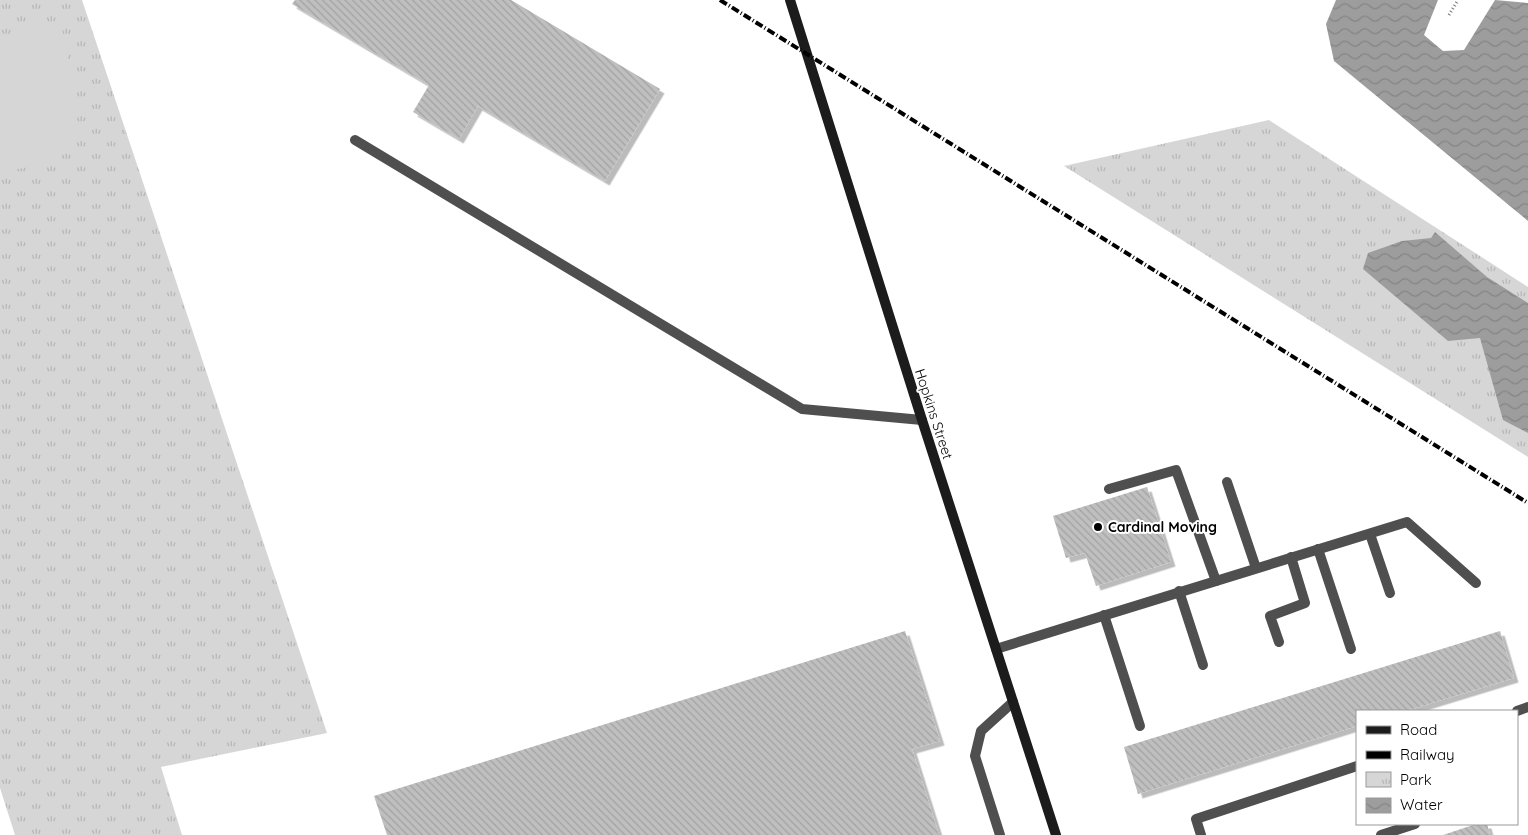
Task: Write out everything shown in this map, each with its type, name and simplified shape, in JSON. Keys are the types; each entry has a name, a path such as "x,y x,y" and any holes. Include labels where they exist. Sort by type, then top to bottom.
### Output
{"main road":[{"name":"Hopkins Street","path":"790,0 922,420 1056,835"}],"lane":[{"path":"355,140 802,409 922,420"},
{"path":"1109,489 1176,470 1216,581"},
{"path":"1227,482 1256,568"},
{"path":"996,649 1407,522 1476,583"},
{"path":"1370,534 1390,593"},
{"path":"1318,549 1351,649"},
{"path":"1278,642 1270,616 1305,603 1291,557"},
{"path":"1179,591 1203,665"},
{"path":"1104,615 1140,726"},
{"path":"1000,835 976,756 981,731 1013,702"},
{"path":"1201,835 1196,819 1356,766"},
{"path":"1381,835 1412,825"}],"path":[{"path":"1449,15 1458,0"}],"green space":[{"path":"0,0 82,0 327,733 161,767 182,835 15,835 0,788"},
{"path":"61,22 78,115 69,142 47,163 18,169 0,166 0,37"},
{"path":"1269,120 1528,287 1528,457 1064,166"}],"water":[{"path":"1336,0 1438,0 1424,35 1443,51 1464,50 1495,0 1528,3 1528,221 1334,61 1326,24"},
{"path":"1435,232 1487,277 1528,303 1528,433 1503,420 1480,338 1448,341 1363,269 1368,253 1402,241 1431,238"}],"building":[{"path":"295,0 511,0 660,89 605,181 478,106 459,139 413,112 429,85 292,4"},
{"path":"1147,487 1171,562 1096,586 1085,553 1066,558 1053,516"},
{"path":"905,631 940,741 912,749 939,835 387,835 374,796"},
{"path":"1500,631 1514,678 1409,710 1356,710 1356,726 1138,794 1124,747"},
{"path":"1473,825 1487,825 1490,835 1443,835"}],"railway":[{"path":"720,0 1528,503"}],"place":[{"name":"Cardinal Moving","path":"1098,527"}]}
